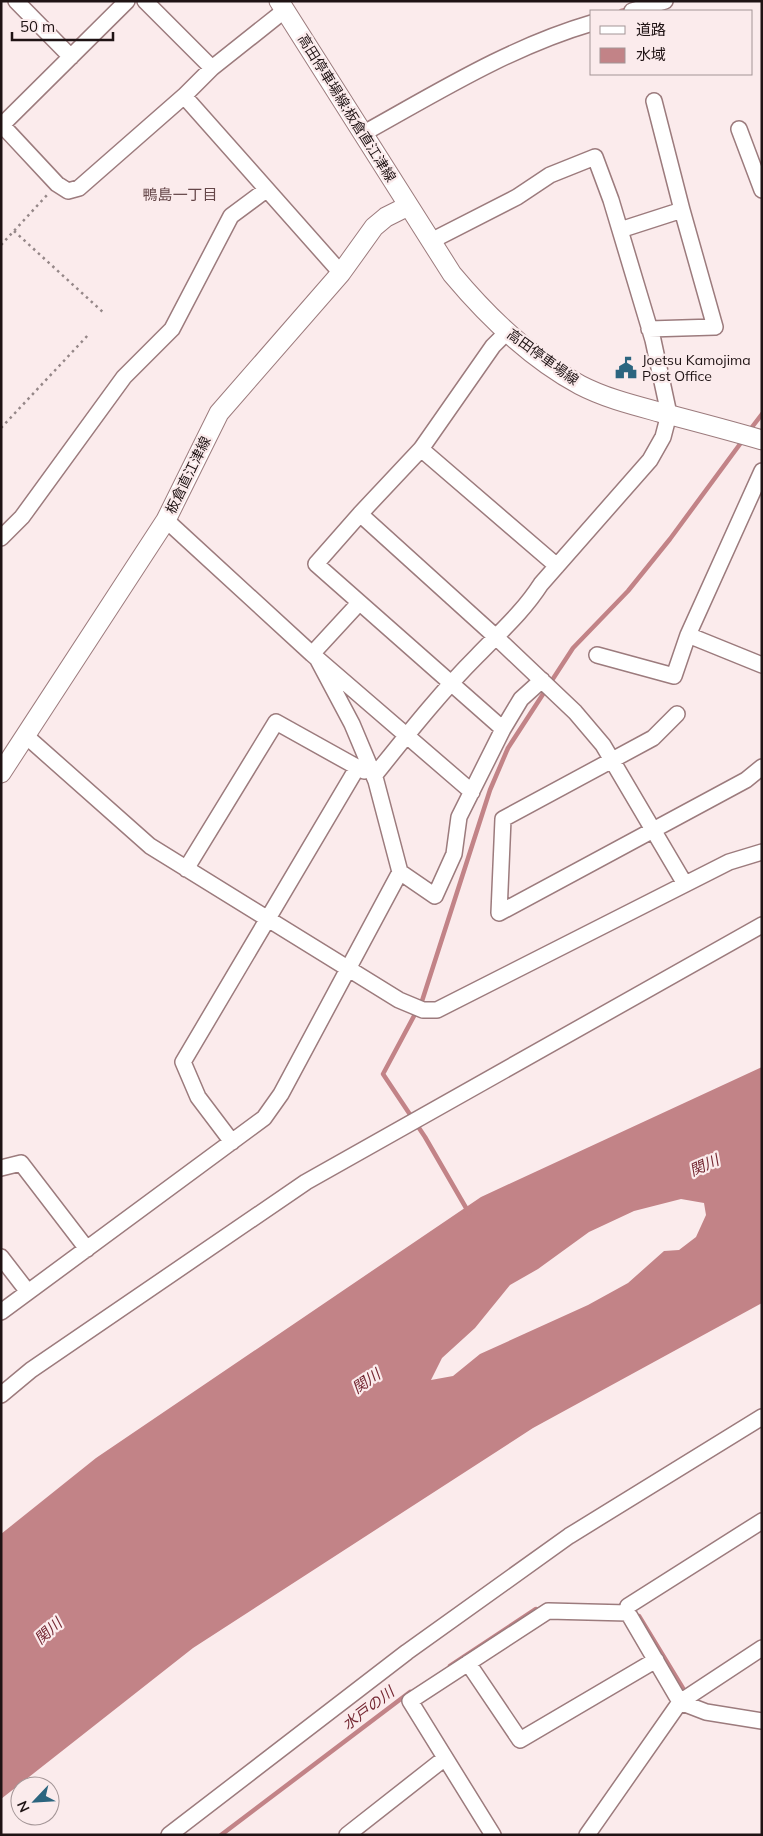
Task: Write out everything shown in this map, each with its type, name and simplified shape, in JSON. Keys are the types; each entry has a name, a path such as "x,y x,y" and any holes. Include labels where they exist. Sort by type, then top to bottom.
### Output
{"main road":[{"name":"高田停車場線;板倉直江津線","path":"286,4 408,206"},
{"name":"高田停車場線","path":"408,206 457,280 478,305 507,332 556,370 582,385 624,402 762,440"},
{"name":"板倉直江津線","path":"1,772 166,520 219,413 341,273 374,227 386,217 408,206"}],"street":[{"path":"16,1 71,57"},
{"path":"127,1 2,124 57,184 68,190 79,188 286,4"},
{"path":"145,1 212,68"},
{"path":"635,10 662,2"},
{"path":"364,134 505,55 561,32 590,24"},
{"path":"184,96 341,273"},
{"path":"649,329 715,327 654,101"},
{"path":"739,129 761,191"},
{"path":"374,776 451,685 477,656 497,638 650,460 663,437 669,414 649,329 620,230 595,157 550,175 517,197 431,241"},
{"path":"1,538 22,517 124,377 172,330 231,216 266,190"},
{"path":"620,230 682,210"},
{"path":"503,729 316,564 421,449 493,346 507,332"},
{"path":"421,449 557,566"},
{"path":"597,655 674,676 688,636 762,471"},
{"path":"360,514 497,638 575,712 603,745 685,884"},
{"path":"166,520 315,657 472,792"},
{"path":"315,657 359,603"},
{"path":"688,636 762,664"},
{"path":"315,657 352,724 374,776 400,872 435,896 454,854 459,817 503,729 521,699 542,680"},
{"path":"677,714 654,738 503,819 499,913 746,780 762,767"},
{"path":"186,869 276,722 374,776"},
{"path":"26,736 150,846 399,1000 423,1010 437,1010 729,862 762,852"},
{"path":"232,1142 198,1097 183,1062 357,768"},
{"path":"1,1312 264,1118 281,1094 400,872"},
{"path":"1,1395 31,1370 306,1182 762,925"},
{"path":"1,1168 21,1163 87,1249"},
{"path":"1,1257 28,1292"},
{"path":"169,1835 407,1652 568,1536 762,1417"},
{"path":"762,1522 628,1606 628,1613 680,1702 706,1712 762,1721"},
{"path":"493,1835 410,1702 548,1611 628,1613"},
{"path":"587,1835 680,1702 762,1648"},
{"path":"468,1663 520,1740 656,1660"},
{"path":"347,1835 445,1758"}],"path":[{"path":"1,245 57,184"},
{"path":"14,231 105,314"},
{"path":"1,428 89,334"}],"water":[{"name":"関川","path":"762,1067 762,1303 533,1428 193,1648 30,1776 10,1776 10,1792 1,1799 1,1534 96,1458 481,1197","holes":["681,1199 704,1203 706,1215 696,1237 679,1250 664,1251 628,1283 588,1305 480,1354 453,1376 431,1380 442,1358 475,1328 510,1285 538,1269 589,1232 634,1211"]}],"waterway":[{"path":"626,10 630,9"},
{"path":"749,431 762,414"},
{"path":"469,1213 425,1137 383,1074 422,1001 490,790 508,748 573,648 628,591 670,539 743,440"},
{"name":"水戸の川","path":"450,1666 536,1609"},
{"name":"水戸の川","path":"639,1616 684,1690"},
{"name":"水戸の川","path":"221,1835 410,1692"}],"place":[{"name":"Joetsu Kamojima Post Office","path":"626,368"}],"district":[{"name":"鴨島一丁目","path":"180,194"}]}
